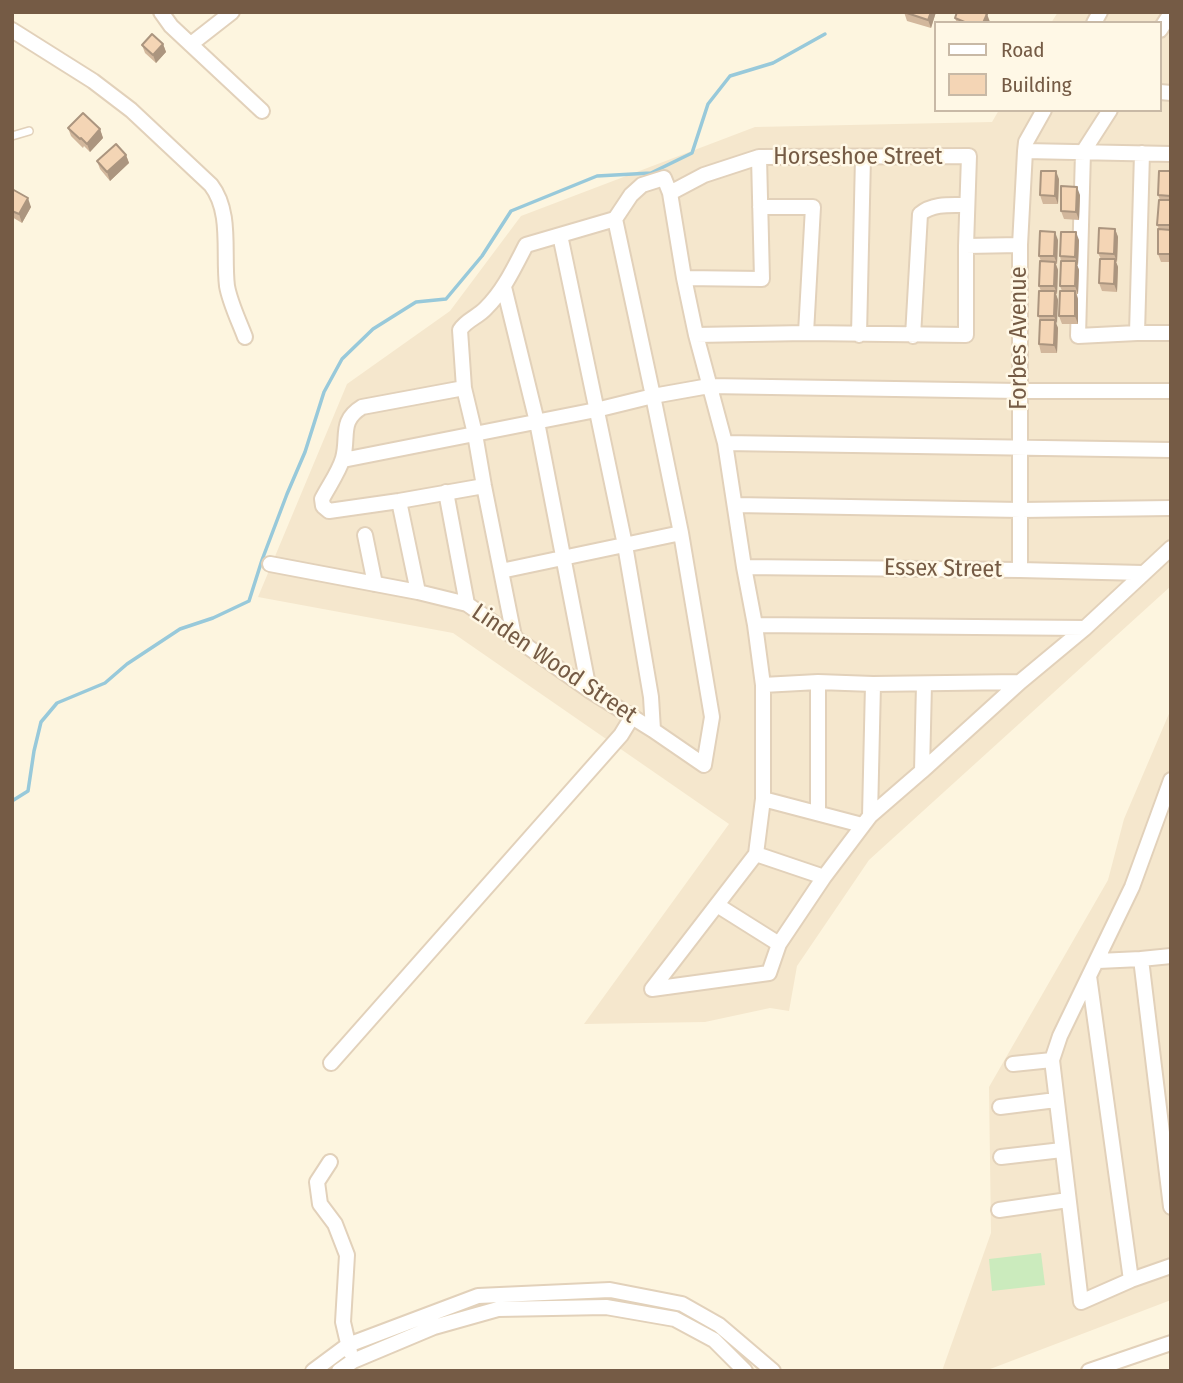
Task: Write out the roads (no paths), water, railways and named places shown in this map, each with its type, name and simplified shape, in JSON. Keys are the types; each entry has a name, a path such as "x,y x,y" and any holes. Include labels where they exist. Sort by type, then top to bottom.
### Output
{"street":[{"path":"160,12 171,26 262,111"},
{"path":"191,44 232,12"},
{"path":"12,30 93,81 131,110 219,194 223,208 228,288 245,337"},
{"name":"Forbes Avenue","path":"1020,570 1020,244 1024,151 1026,142 1043,112"},
{"path":"1109,112 1083,152 1078,336 1171,333"},
{"path":"1024,151 1171,154"},
{"path":"1137,333 1142,153"},
{"name":"Horseshoe Street","path":"670,193 704,176 759,157 969,156 967,205"},
{"path":"684,278 762,279 759,157"},
{"path":"859,335 863,157"},
{"path":"514,636 464,388 460,330 464,323 486,309 504,287 526,245 615,219 631,195 642,185 664,178 670,193 696,335 725,443 736,505 763,685 763,799 756,853 652,989 769,972 779,944 866,821 1020,682 1085,628 1171,548"},
{"path":"696,335 806,333 859,335 913,335 966,335 967,205 934,206 920,214 913,335"},
{"path":"760,207 813,207 806,333"},
{"path":"501,571 681,533 615,219"},
{"path":"560,235 625,545 651,697 653,730"},
{"path":"966,246 1020,244"},
{"path":"504,287 537,422 589,690"},
{"path":"343,460 709,386 1171,391"},
{"path":"464,388 362,407 353,413 348,422 343,460 322,499 323,506 329,511 484,486"},
{"path":"725,443 1171,450"},
{"path":"446,492 467,604"},
{"path":"399,501 418,592"},
{"path":"736,505 1021,510 1171,508"},
{"name":"Linden Wood Street","path":"270,564 375,583 467,604 589,690 704,765 712,717 681,533"},
{"path":"365,535 375,583"},
{"name":"Essex Street","path":"744,567 1143,573"},
{"path":"755,625 1085,628"},
{"path":"763,685 818,682 1020,682"},
{"path":"818,682 818,813"},
{"path":"866,821 873,684"},
{"path":"922,771 924,684"},
{"path":"331,1063 621,735 632,717"},
{"path":"1171,782 1132,887 1060,1036 1052,1060 1081,1302 1171,1266"},
{"path":"763,799 818,813 866,821"},
{"path":"756,853 824,877"},
{"path":"717,905 779,944"},
{"path":"1098,961 1171,956"},
{"path":"1140,959 1171,1207"},
{"path":"1089,976 1131,1280"},
{"path":"1013,1064 1052,1060"},
{"path":"1000,1107 1056,1100"},
{"path":"1001,1157 1062,1150"},
{"path":"330,1162 317,1182 320,1204 335,1224 347,1255 343,1322 353,1361"},
{"path":"999,1210 1068,1200"},
{"path":"313,1371 348,1345 478,1296 610,1290 682,1304 719,1325 773,1371"},
{"path":"675,1319 682,1304"},
{"path":"339,1371 353,1361 434,1326 498,1309 606,1307 675,1319 714,1340 744,1371"},
{"path":"1089,1371 1171,1343"}],"lane":[{"path":"12,136 29,131"}],"waterway":[{"path":"12,801 28,791 41,722 57,703 105,683 127,664 180,629 213,618 249,601 262,560 305,452 324,392 342,359 373,329 416,302 446,299 482,256 511,211 597,176 651,173 692,153 708,104 730,76 773,63 825,34"}]}
